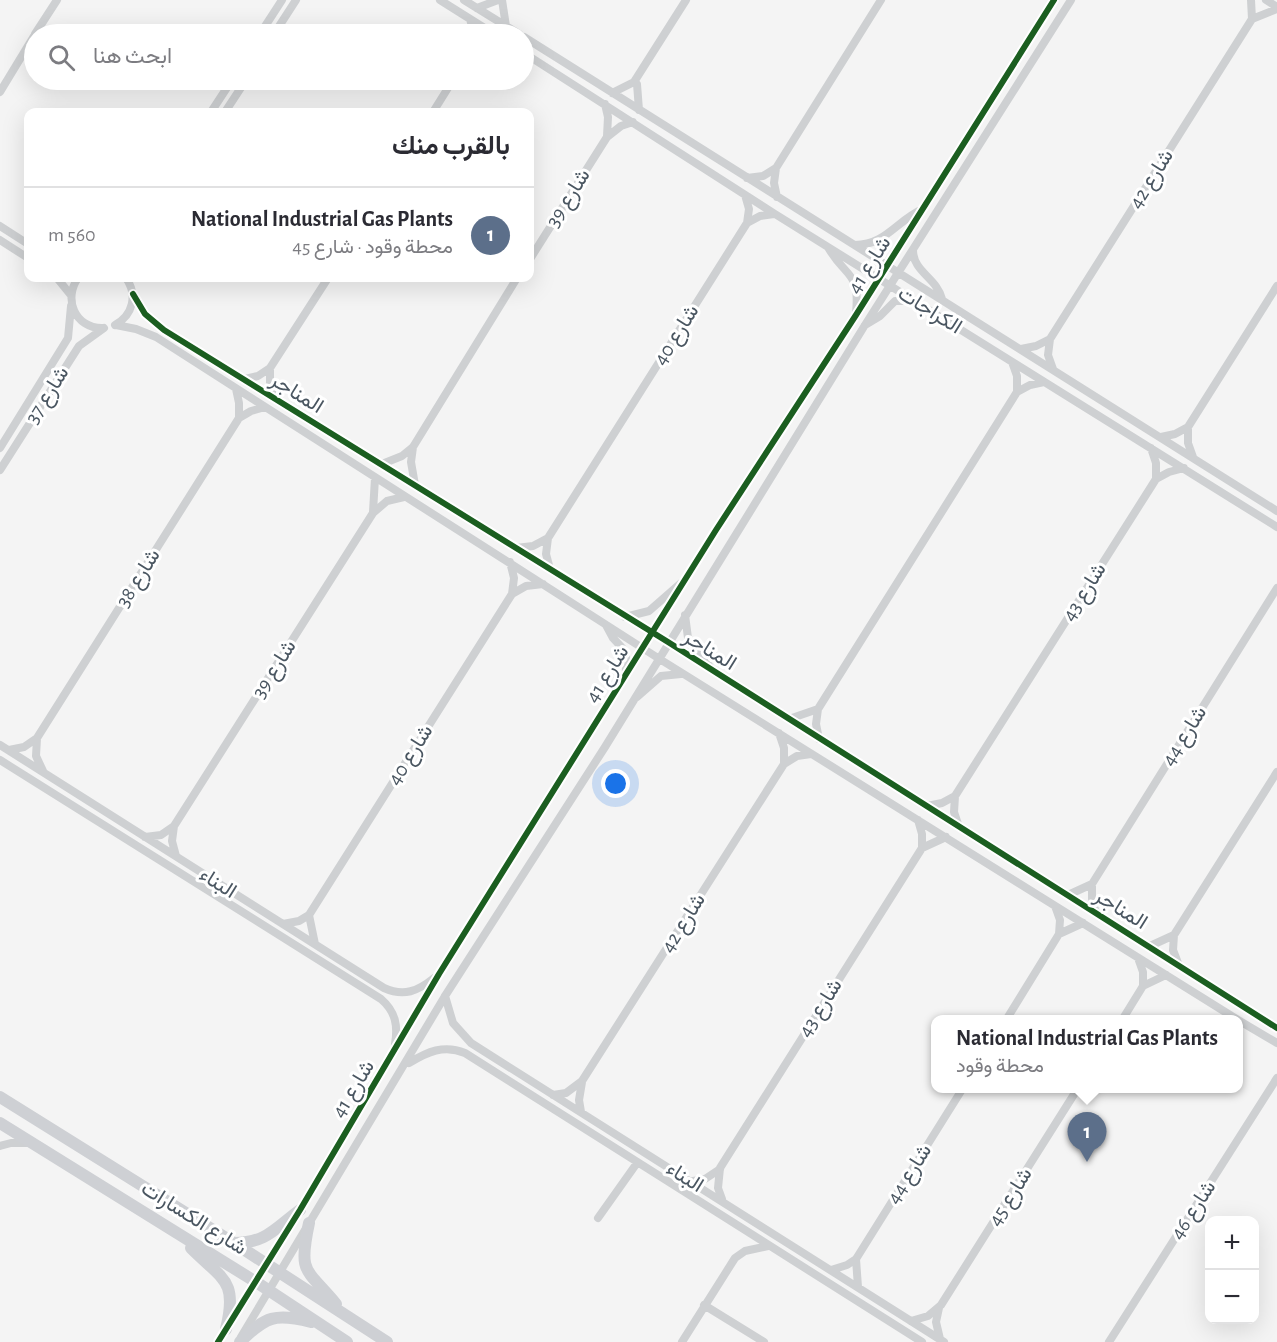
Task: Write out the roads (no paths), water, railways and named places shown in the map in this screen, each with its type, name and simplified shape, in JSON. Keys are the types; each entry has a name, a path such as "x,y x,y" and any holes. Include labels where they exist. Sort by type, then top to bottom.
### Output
{"street":[{"path":"42,24 57,0"},
{"path":"266,24 282,0"},
{"path":"280,24 296,0"},
{"path":"440,0 478,24"},
{"path":"464,0 503,24"},
{"path":"477,8 500,0 506,24"},
{"path":"612,93 634,82 686,0"},
{"path":"777,197 774,183 776,168 881,0"},
{"name":"شارع 41","path":"218,1342 300,1210 439,974 684,582 888,266 1054,0"},
{"name":"شارع 41","path":"239,1342 445,996 634,699 898,272 1071,0"},
{"path":"1251,0 1251,19"},
{"path":"1266,0 1277,8"},
{"path":"1251,19 1264,11 1277,8"},
{"path":"470,19 471,24"},
{"name":"شارع 42","path":"1050,339 1251,19"},
{"name":"الكراجات","path":"534,44 1277,511"},
{"path":"0,92 24,53"},
{"name":"الكراجات","path":"534,59 775,214 1277,526"},
{"path":"634,82 637,84 639,110"},
{"path":"214,108 225,90"},
{"path":"228,108 239,90"},
{"path":"436,108 447,90"},
{"path":"605,104 607,137"},
{"name":"شارع 39","path":"534,252 607,137 621,126 633,122"},
{"path":"747,178 762,176 776,168"},
{"path":"745,195 749,209 747,223"},
{"path":"854,245 882,239 909,216 924,208"},
{"path":"747,223 760,216 775,214"},
{"name":"شارع 40","path":"548,538 747,223"},
{"path":"0,226 24,241"},
{"path":"0,240 24,255"},
{"path":"828,246 855,280 858,291 856,315"},
{"path":"913,249 916,264 936,284 942,299"},
{"path":"60,282 70,294 76,282"},
{"name":"المناجر","path":"128,282 154,323 668,642 1277,1028"},
{"path":"71,306 86,324 104,328 116,325 129,312 132,282"},
{"path":"245,379 258,376 270,368 325,282"},
{"path":"382,464 396,460 413,447 516,282"},
{"path":"1161,437 1175,434 1188,427 1277,286"},
{"name":"شارع 37","path":"0,448 68,338 70,294"},
{"path":"865,325 880,316 895,301 915,301"},
{"name":"المناجر","path":"116,325 136,329 156,337 658,658 1230,1015"},
{"name":"شارع 37","path":"0,470 79,346 104,328"},
{"path":"1021,349 1036,346 1050,339"},
{"path":"1050,339 1048,355 1053,370"},
{"path":"1012,361 1017,376 1017,392"},
{"path":"270,368 270,383 274,397"},
{"path":"819,739 816,724 818,709 1017,392 1044,381"},
{"path":"236,389 239,418"},
{"path":"239,418 265,407"},
{"name":"شارع 38","path":"37,738 239,418"},
{"path":"1188,427 1188,443 1193,458"},
{"path":"413,447 411,462 415,485"},
{"path":"1151,448 1156,463 1156,479 1184,468"},
{"name":"شارع 39","path":"373,513 375,478"},
{"name":"شارع 43","path":"955,796 1156,479"},
{"name":"شارع 39","path":"174,826 373,513 387,501 404,497"},
{"path":"516,548 533,546 548,538"},
{"path":"548,538 546,554 550,569"},
{"path":"510,562 514,578 512,594"},
{"path":"625,617 649,610 684,582"},
{"path":"512,594 526,586 543,584"},
{"name":"شارع 44","path":"1092,884 1277,588"},
{"name":"شارع 40","path":"309,915 512,594"},
{"name":"المناجر","path":"685,615 688,638 713,671"},
{"path":"606,624 613,638 626,652 624,678"},
{"path":"634,699 661,676 684,674"},
{"path":"789,719 818,709"},
{"path":"779,733 784,748 784,764"},
{"path":"9,750 24,747 37,738"},
{"path":"37,738 36,756 44,773"},
{"name":"البناء","path":"0,745 384,988 395,992 419,989 439,974"},
{"path":"784,764 796,756 811,754"},
{"name":"البناء","path":"0,760 381,999 390,1008 397,1025 393,1053"},
{"name":"شارع 42","path":"582,1082 784,764"},
{"path":"1178,964 1173,950 1174,936 1277,772"},
{"path":"927,806 942,803 955,796"},
{"path":"955,796 954,812 959,826"},
{"path":"918,820 922,834 922,848 945,837"},
{"path":"145,837 161,835 174,826"},
{"path":"174,826 172,841 176,856"},
{"name":"شارع 43","path":"720,1168 922,848"},
{"path":"1068,895 1092,884 1092,899 1096,913"},
{"path":"1009,1015 1059,934 1060,920 1055,906"},
{"path":"283,924 299,921 309,915 315,944"},
{"path":"1059,934 1083,923"},
{"path":"1150,946 1174,936"},
{"path":"1125,1015 1143,986 1143,972 1138,958"},
{"path":"1143,986 1166,975"},
{"name":"البناء","path":"445,996 453,1023 466,1038 942,1341"},
{"name":"المناجر","path":"1243,1023 1277,1043"},
{"name":"البناء","path":"406,1065 431,1051 458,1050 922,1342"},
{"name":"شارع 46","path":"1109,1342 1277,1078"},
{"path":"553,1095 566,1093 582,1082"},
{"path":"581,1112 579,1100 582,1082"},
{"name":"شارع 44","path":"856,1259 960,1093"},
{"name":"شارع 45","path":"911,1322 928,1317 941,1305 1075,1093"},
{"name":"شارع الكسارات","path":"0,1097 234,1243 387,1342"},
{"name":"شارع الكسارات","path":"0,1123 256,1282 347,1342"},
{"path":"0,1146 23,1142 35,1144"},
{"path":"598,1218 637,1163"},
{"path":"693,1181 711,1176 720,1168"},
{"path":"720,1168 718,1188 722,1200"},
{"path":"234,1243 253,1242 267,1237 300,1210"},
{"path":"309,1223 303,1255 306,1270 349,1318"},
{"path":"173,1230 222,1277 228,1286 231,1308 226,1329"},
{"path":"682,1342 735,1258 751,1249 769,1246"},
{"path":"831,1270 842,1268 856,1259 858,1287"},
{"path":"704,1305 764,1342"},
{"name":"شارع 45","path":"941,1305 936,1322 942,1341"},
{"path":"239,1342 262,1322 272,1318 290,1317 317,1323"},
{"path":"901,1328 905,1342"}],"place":[{"name":"National Industrial Gas Plants","path":"1087,1162"}]}
